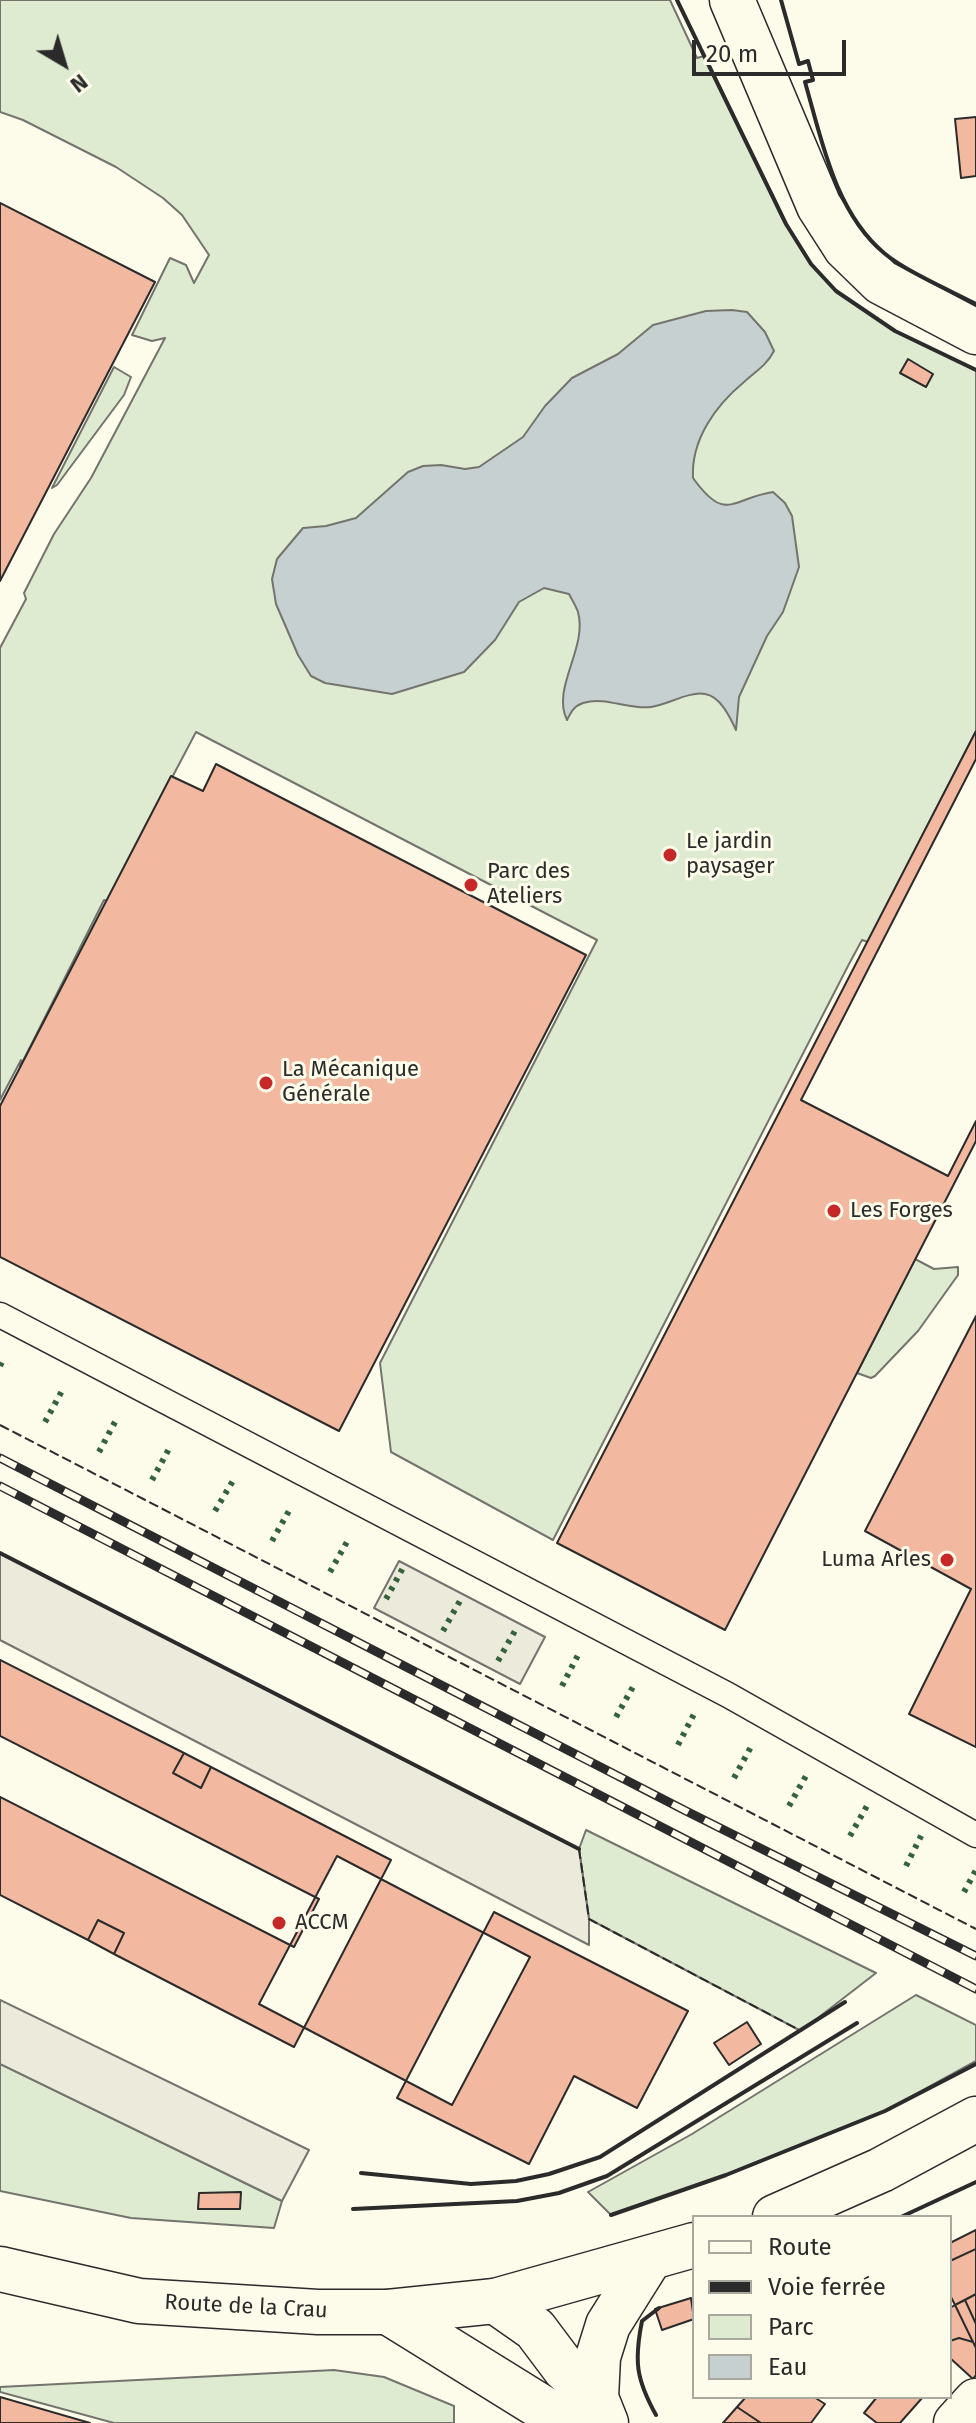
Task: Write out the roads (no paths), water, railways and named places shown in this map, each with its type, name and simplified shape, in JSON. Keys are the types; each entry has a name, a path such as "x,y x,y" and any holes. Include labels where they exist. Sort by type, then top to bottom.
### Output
{"street":[{"path":"732,0 819,206 846,248 881,282 976,332"},
{"path":"780,2215 881,2170 976,2119"},
{"name":"Route de la Crau","path":"0,2269 139,2301 318,2312 388,2312 495,2301 692,2246"},
{"path":"590,2415 598,2357 608,2325 650,2258"},
{"path":"495,2301 535,2329 565,2369 590,2415"},
{"path":"388,2312 590,2415"},
{"path":"956,2423 976,2401"}],"lane":[{"path":"0,1315 728,1695 976,1835"}],"water":[{"path":"706,311 747,312 765,332 774,351 733,391 707,425 696,450 693,478 704,492 722,504 773,492 785,503 792,516 799,567 783,612 767,636 739,697 736,730 720,703 705,694 685,696 651,707 592,701 575,708 567,720 563,695 578,640 578,612 569,594 544,588 519,602 495,640 464,672 392,694 325,683 311,676 298,655 276,604 272,579 277,559 303,528 356,518 408,472 423,466 479,467 523,437 545,406 572,378 618,354 653,325"}],"railway":[{"path":"0,1458 686,1811 976,1956"},
{"path":"0,1486 976,1989"}],"place":[{"name":"Le jardin paysager","path":"670,855"},
{"name":"Parc des Ateliers","path":"471,885"},
{"name":"La Mécanique Générale","path":"266,1083"},
{"name":"Les Forges","path":"834,1211"},
{"name":"Luma Arles","path":"947,1560"},
{"name":"ACCM","path":"279,1923"}]}
